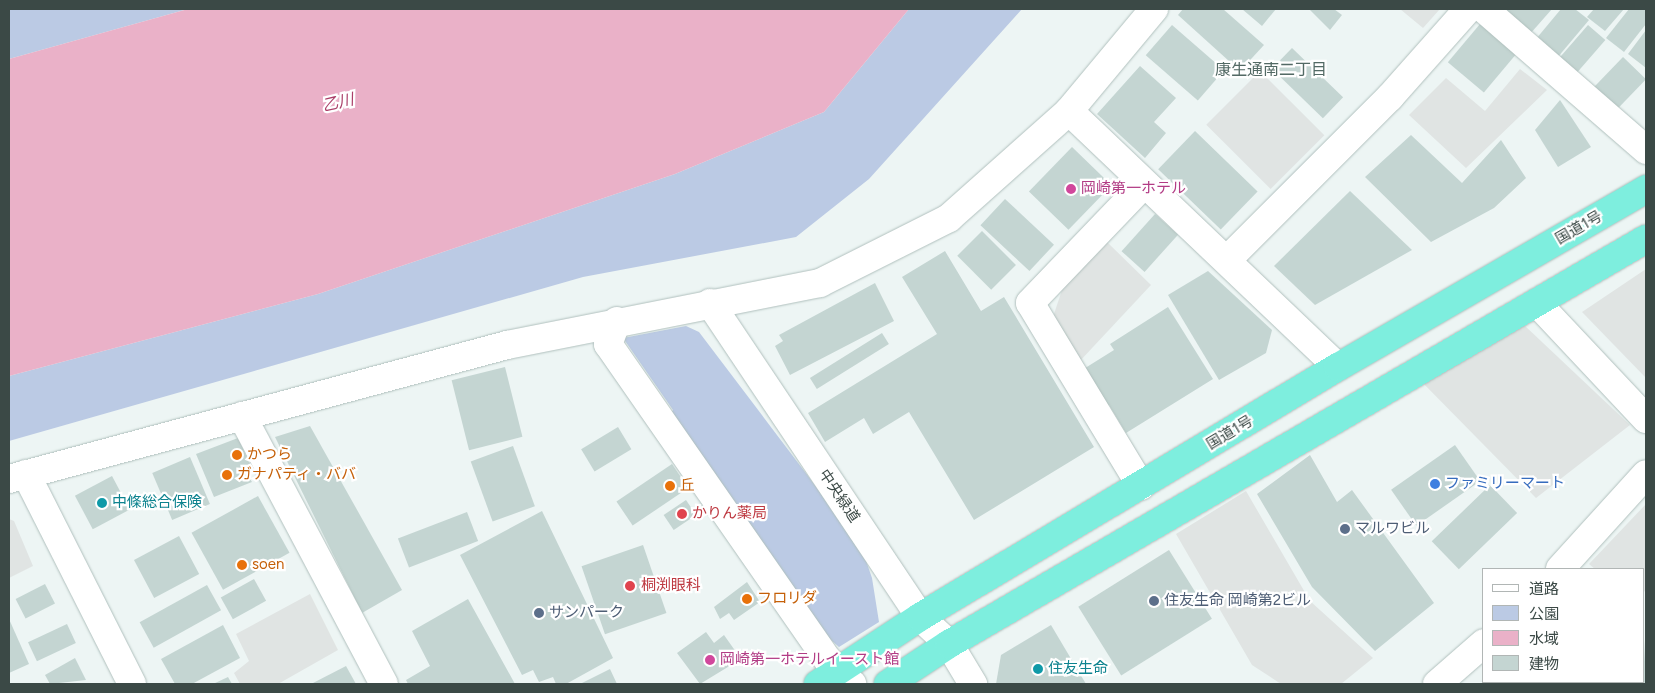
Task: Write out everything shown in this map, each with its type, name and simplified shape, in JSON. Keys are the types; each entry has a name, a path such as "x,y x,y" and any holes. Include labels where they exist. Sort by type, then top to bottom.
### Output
{"highway":[{"name":"国道1号","path":"836,680 920,617 1338,367 1646,189"},
{"path":"888,684 949,644 1538,304 1646,239"}],"street":[{"path":"132,684 18,476 507,345 616,321 820,283 949,218 1069,111 1154,9"},
{"path":"1227,260 1390,97 1468,9"},
{"path":"1484,9 1646,150"},
{"path":"1069,111 1338,367"},
{"path":"1141,486 1030,303 1144,184"},
{"name":"中央緑道","path":"710,303 920,617 949,644 973,684"},
{"path":"1538,304 1646,418"},
{"path":"616,321 608,344 836,680"},
{"path":"242,416 384,684"},
{"path":"1561,568 1646,474"},
{"path":"1437,684 1482,645"}],"green space":[{"path":"9,9 188,9 9,59"},
{"path":"909,9 1022,9 869,179 796,237 583,277 9,441 9,376 318,294 675,174 824,112"},
{"path":"686,326 699,332 861,546 872,578 879,622 839,647 824,634 670,415 673,410 623,338"}],"shaded area":[{"path":"1400,9 1440,9 1423,28"},
{"path":"1520,69 1547,90 1466,168 1409,115 1446,78 1485,111"},
{"path":"1260,71 1324,135 1271,189 1206,125"},
{"path":"1107,242 1151,285 1079,362 1051,323 1065,281"},
{"path":"1646,269 1646,378 1582,312"},
{"path":"1523,324 1630,425 1536,498 1416,376"},
{"path":"1246,491 1310,601 1373,658 1341,684 1281,684 1252,665 1176,534"},
{"path":"1646,504 1645,590 1645,568 1594,568 1589,564"},
{"path":"9,519 14,521 33,566 9,578"},
{"path":"310,594 338,650 278,684 240,684 234,673 249,661 236,634"}],"water":[{"name":"乙川","path":"188,9 909,9 824,112 675,174 318,294 9,376 9,59"}],"building":[{"path":"1183,9 1223,9 1264,45 1240,71 1178,15"},
{"path":"1242,9 1276,9 1262,26"},
{"path":"1309,9 1334,9 1342,15 1330,30"},
{"path":"1508,9 1552,9 1530,34 1505,13"},
{"path":"1561,9 1575,9 1589,20 1552,64 1531,45"},
{"path":"1594,9 1624,9 1605,31 1587,17"},
{"path":"1629,9 1646,9 1646,24 1624,52 1606,38"},
{"path":"1480,24 1516,54 1484,93 1448,62"},
{"path":"1172,25 1224,70 1198,100 1146,55"},
{"path":"1588,25 1605,40 1574,76 1557,61"},
{"path":"1646,30 1646,68 1628,54"},
{"path":"1292,48 1343,97 1323,118 1272,69"},
{"path":"1623,57 1646,79 1616,110 1593,88"},
{"path":"1140,66 1176,98 1154,122 1166,133 1145,158 1097,114"},
{"path":"1560,100 1591,147 1558,167 1535,130"},
{"path":"1195,131 1258,191 1221,230 1158,169"},
{"path":"1411,135 1462,183 1501,140 1526,178 1494,208 1431,242 1365,177"},
{"name":"岡崎第一ホテル","path":"1072,147 1112,185 1068,230 1029,192"},
{"path":"1350,191 1412,250 1315,305 1274,266"},
{"path":"1005,199 1054,245 1029,271 980,225"},
{"path":"1155,214 1178,235 1145,272 1122,251"},
{"path":"982,231 1016,265 991,290 957,256"},
{"path":"945,251 981,311 1004,297 1094,447 974,520 909,412 873,434 864,418 825,442 808,413 937,334 902,277"},
{"path":"1208,271 1272,330 1266,353 1219,380 1168,295"},
{"path":"875,283 894,321 790,375 775,346 783,341 779,335"},
{"path":"1168,307 1213,379 1126,433 1109,405 1097,412 1074,375 1114,350 1110,344"},
{"path":"882,333 889,344 817,389 810,378"},
{"path":"505,367 522,437 469,450 452,380"},
{"path":"310,426 402,590 362,613 275,437"},
{"path":"618,427 631,449 595,471 581,449"},
{"path":"238,438 254,473 248,476 252,482 214,497 196,454"},
{"name":"ファミリーマート","path":"1455,445 1480,481 1416,526 1391,490"},
{"path":"513,446 535,506 493,522 471,461"},
{"path":"1310,455 1337,502 1352,490 1434,603 1375,651 1312,587 1257,494"},
{"path":"190,457 210,504 172,520 152,473"},
{"path":"672,464 688,488 633,526 616,501"},
{"name":"中條総合保険","path":"112,476 130,510 93,529 75,496"},
{"path":"1490,485 1517,513 1459,569 1432,541"},
{"path":"258,496 290,553 223,590 192,533"},
{"path":"686,500 696,515 674,530 664,515"},
{"path":"542,511 613,658 566,684 556,684 553,677 539,682 533,670 522,675 460,555"},
{"path":"467,512 478,541 409,567 398,539"},
{"path":"179,536 199,574 154,598 134,560"},
{"path":"643,545 666,613 605,634 582,566"},
{"path":"1169,550 1212,619 1121,675 1078,607"},
{"path":"254,579 266,601 233,619 221,597"},
{"path":"747,582 760,602 734,620 729,613 720,619 714,607"},
{"path":"45,584 55,604 26,619 16,599"},
{"path":"207,585 221,610 154,648 140,622"},
{"path":"468,599 515,684 408,684 406,680 430,666 412,631"},
{"path":"9,619 29,664 9,673"},
{"path":"67,624 76,643 37,661 28,642"},
{"path":"223,625 240,658 192,684 175,684 161,659"},
{"name":"住友生命","path":"1051,625 1086,684 996,684 1001,655"},
{"path":"706,632 714,643 724,635 741,659 700,684 677,653"},
{"path":"75,658 86,680 50,684 45,675"},
{"path":"1645,662 1646,684 1636,684 1645,683"},
{"path":"346,666 356,684 313,683"},
{"path":"610,669 617,684 580,684"},
{"path":"228,677 232,684 213,684"}],"place":[{"name":"岡崎第一ホテル","path":"1071,189"},
{"name":"かつら","path":"237,455"},
{"name":"ガナパティ・ババ","path":"227,475"},
{"name":"ファミリーマート","path":"1435,484"},
{"name":"丘","path":"670,486"},
{"name":"中條総合保険","path":"102,503"},
{"name":"かりん薬局","path":"682,514"},
{"name":"マルワビル","path":"1345,529"},
{"name":"soen","path":"242,565"},
{"name":"桐渕眼科","path":"630,586"},
{"name":"フロリダ","path":"747,599"},
{"name":"住友生命 岡崎第2ビル","path":"1154,601"},
{"name":"サンパーク","path":"539,613"},
{"name":"岡崎第一ホテルイースト館","path":"710,660"},
{"name":"住友生命","path":"1038,669"}],"district":[{"name":"康生通南二丁目","path":"1271,70"}]}
